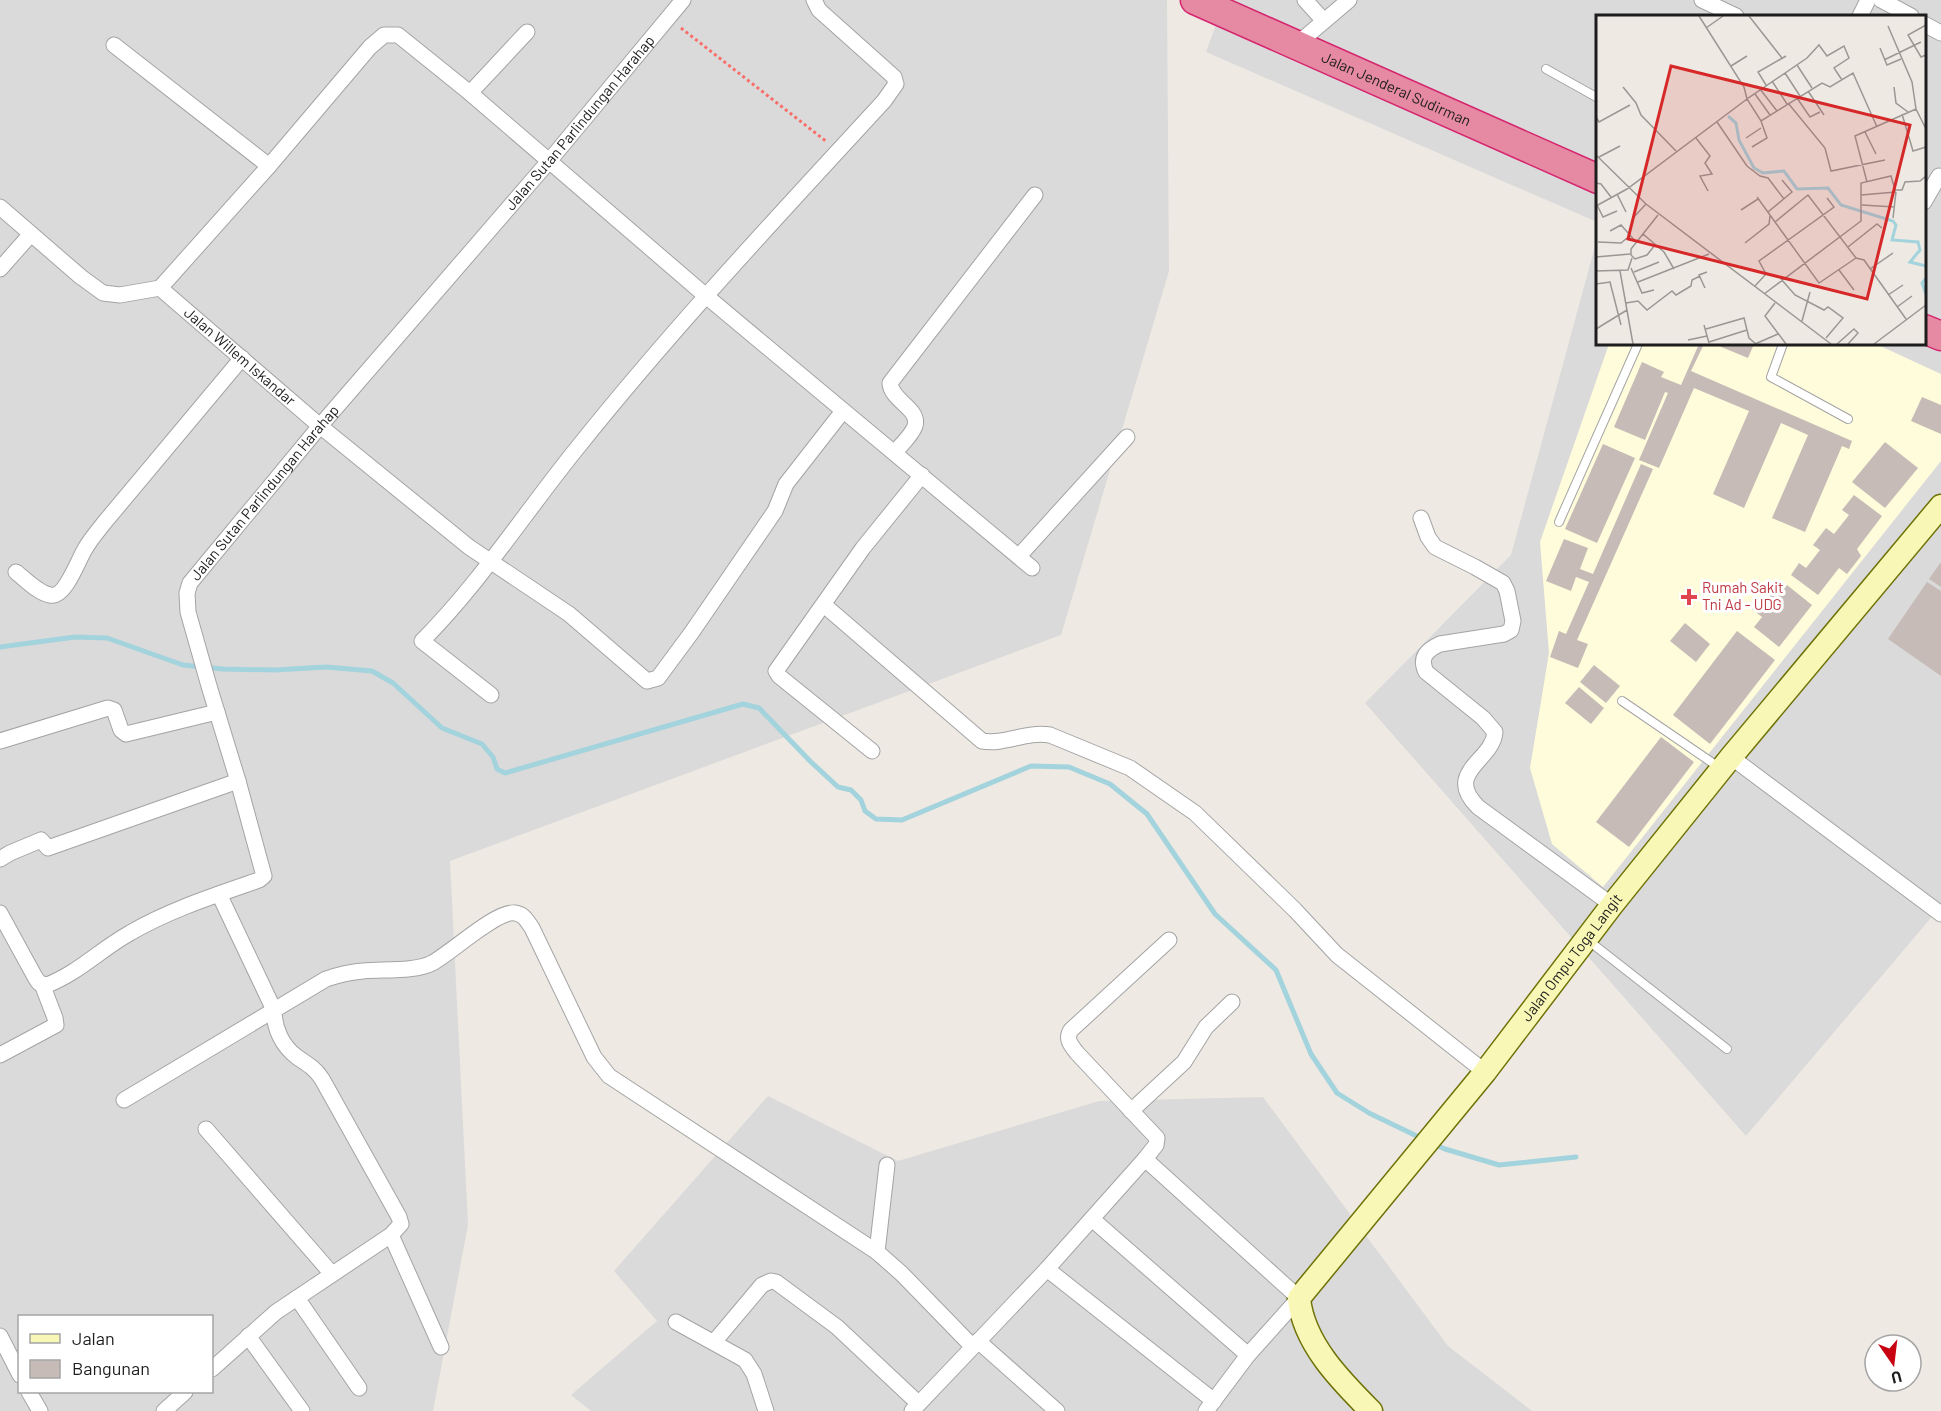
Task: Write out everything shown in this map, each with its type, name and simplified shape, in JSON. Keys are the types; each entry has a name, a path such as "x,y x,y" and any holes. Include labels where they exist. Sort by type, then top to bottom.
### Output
{"highway":[{"name":"Jalan Jenderal Sudirman","path":"1195,0 1596,178"},
{"path":"1926,330 1941,336"}],"main road":[{"name":"Jalan Ompu Toga Langit","path":"1299,1298 1485,1072 1612,905 1726,763 1941,506"},
{"path":"1299,1298 1303,1319 1323,1356 1345,1386 1371,1411"}],"street":[{"name":"Jalan Sutan Parlindungan Harahap","path":"42,984 47,985 66,976 132,931 264,876 188,612 187,593 190,583 320,426 550,160 683,0"},
{"path":"491,695 422,641 490,562 578,447 706,296 884,101 896,82 819,10 814,0"},
{"path":"1305,0 1324,21"},
{"path":"1296,45 1349,0"},
{"path":"1702,0 1721,4 1735,15"},
{"path":"1860,15 1868,0"},
{"path":"1881,0 1909,15"},
{"path":"1926,25 1941,33"},
{"path":"470,93 527,32"},
{"path":"0,207 81,277 103,293 120,295 160,288 269,166 370,47 384,34 398,35 550,160 706,296 1032,568"},
{"path":"114,45 269,166"},
{"path":"1926,199 1940,176"},
{"path":"895,452 914,429 915,419 912,412 892,393 890,383 1035,195"},
{"path":"0,269 31,234"},
{"name":"Jalan Willem Iskandar","path":"160,288 320,426 490,562 569,614 647,681 655,680 692,632 772,516 786,484 843,411"},
{"path":"16,572 49,595 56,595 60,592 67,584 85,549 104,523 242,358"},
{"path":"1019,556 1127,437"},
{"path":"872,751 777,674 778,666 863,548 922,475"},
{"path":"1421,518 1428,537 1436,548 1503,583 1507,591 1513,621 1511,630 1504,634 1440,644 1424,656 1426,672 1483,718 1495,732 1493,741 1468,776 1466,788 1468,794 1478,807 1612,905"},
{"path":"824,605 982,741 992,743 1036,732 1050,735 1130,768 1167,793 1195,813 1295,910 1337,955 1485,1072"},
{"path":"0,741 108,708 114,710 122,732 129,735 217,712"},
{"path":"1726,763 1941,914"},
{"path":"0,859 41,840 48,848 238,781"},
{"path":"213,1368 276,1312 391,1235 401,1224 317,1072 290,1051 281,1036 274,1023 274,1010 219,894"},
{"path":"0,913 35,977 42,984 56,1022 56,1025 0,1056"},
{"path":"124,1100 316,984 335,976 360,971 427,965 440,959 504,914 517,913 524,916 532,928 594,1056 609,1076 877,1252 975,1343 1057,1411"},
{"path":"714,1342 762,1285 771,1281 776,1282 837,1327 915,1407 1047,1269 1156,1145 1156,1138 1077,1053 1069,1041 1069,1033 1169,940"},
{"path":"1131,1111 1184,1062 1206,1027 1233,1002"},
{"path":"206,1129 332,1274"},
{"path":"1145,1159 1299,1298"},
{"path":"877,1252 887,1165"},
{"path":"1092,1219 1248,1355"},
{"path":"391,1235 441,1347"},
{"path":"1047,1269 1210,1406"},
{"path":"297,1298 359,1388"},
{"name":"Jalan Ompu Toga Langit","path":"1210,1406 1248,1355 1299,1298"},
{"path":"676,1322 714,1342 749,1365 766,1411"},
{"path":"0,1336 18,1371"},
{"path":"248,1336 302,1411"},
{"path":"30,1393 40,1411"},
{"path":"164,1411 184,1393"}],"lane":[{"path":"1546,69 1596,97"},
{"path":"1559,522 1638,345"},
{"path":"1783,345 1771,377 1848,419"},
{"path":"1622,701 1726,763"},
{"path":"1587,939 1727,1049"}],"path":[{"path":"668,18 838,150"}],"shaded area":[{"path":"0,0 1167,0 1169,271 1061,635 450,861 468,1225 433,1411 0,1411"},
{"path":"1225,0 1941,0 1941,906 1746,1136 1365,703 1511,555 1596,243 1596,345 1926,345 1926,15 1596,15 1596,222 1206,52"},
{"name":"Rumah Sakit Tni Ad - UDG","path":"1609,345 1878,345 1941,374 1941,461 1603,887 1552,844 1530,768 1549,653 1540,542"},
{"path":"768,1096 898,1161 1099,1101 1263,1097 1448,1346 1532,1411 591,1411 571,1395 657,1321 614,1271"}],"building":[{"path":"1699,345 1704,345 1691,371 1852,441 1849,449 1842,446 1805,532 1772,518 1808,435 1781,423 1744,508 1713,494 1749,411 1694,388 1659,468 1639,460 1668,393 1665,392 1645,440 1614,427 1642,362 1664,372 1661,377 1681,385"},
{"path":"1716,345 1754,345 1748,358"},
{"path":"1922,397 1941,405 1941,434 1911,421"},
{"path":"1885,442 1918,468 1885,508 1852,482"},
{"path":"1603,444 1635,458 1597,543 1565,529"},
{"path":"1641,464 1653,469 1577,640 1588,644 1578,668 1550,657 1559,631 1566,634 1589,582 1576,577 1571,591 1546,581 1564,539 1588,548 1580,569 1593,574"},
{"path":"1854,495 1882,516 1857,549 1861,556 1847,574 1839,568 1818,595 1791,575 1799,563 1806,568 1820,550 1813,545 1826,528 1834,534 1849,515 1842,510"},
{"path":"1941,562 1941,587 1929,579"},
{"path":"1927,582 1941,591 1941,676 1888,639"},
{"path":"1787,585 1812,605 1779,647 1754,627 1762,617 1752,609 1768,589 1777,597"},
{"path":"1685,623 1710,644 1696,662 1670,641"},
{"path":"1737,631 1775,660 1710,744 1673,715"},
{"path":"1594,665 1620,686 1606,703 1580,682"},
{"path":"1579,687 1604,708 1591,724 1565,703"},
{"path":"1661,737 1694,762 1629,847 1596,822"}],"waterway":[{"path":"0,647 75,637 107,638 183,665 223,669 275,670 326,667 372,671 393,683 442,728 482,744 493,757 497,769 505,773 743,704 759,708 838,787 851,790 861,800 865,811 876,819 902,820 1031,766 1069,767 1110,784 1147,814 1215,914 1276,970 1311,1054 1337,1093 1369,1113 1423,1139"},
{"path":"1434,1144 1499,1165 1576,1157"}],"place":[{"name":"Rumah Sakit Tni Ad - UDG","path":"1689,597"}]}
